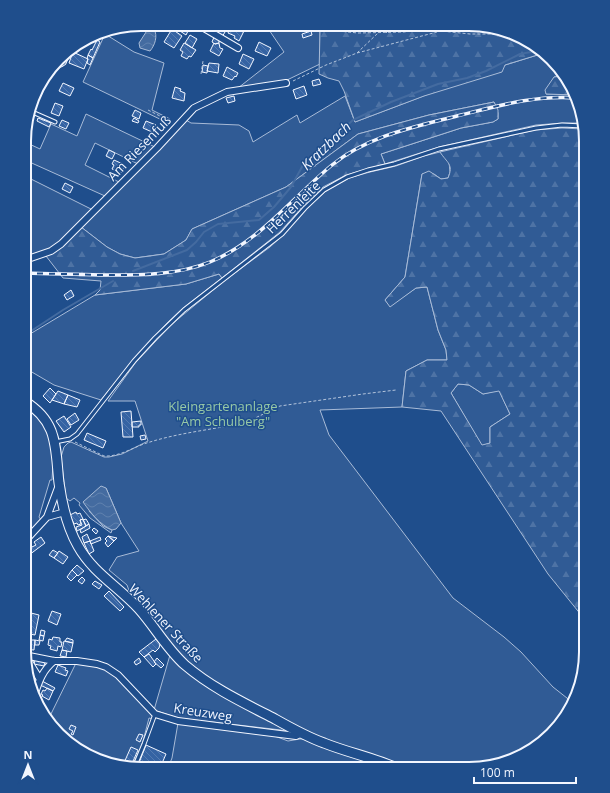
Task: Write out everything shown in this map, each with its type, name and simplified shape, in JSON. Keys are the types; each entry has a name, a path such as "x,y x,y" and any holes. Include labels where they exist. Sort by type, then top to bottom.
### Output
{"street":[{"path":"209,31 238,48"},
{"name":"Am Riesenfuß","path":"31,258 51,251 61,244 157,148 194,108 227,92 286,84"},
{"name":"Wehlener Straße","path":"31,406 45,419 56,442 59,483 65,512 73,537 90,564 139,609 184,664 204,680 231,696 302,733 323,743 382,762"},
{"path":"31,535 48,517 59,483"},
{"path":"48,517 65,512"},
{"name":"Kreuzweg","path":"31,656 54,661 77,661 106,667 118,675 155,714 178,721 296,736 302,733"},
{"path":"37,686 39,678 47,667 54,661"},
{"path":"32,666 39,678"}],"lane":[{"path":"35,113 55,122"},
{"name":"Herrenleite","path":"70,439 78,434 134,361 171,322 282,234 324,190 347,177 394,164 439,149 536,128 578,126"},
{"path":"56,442 70,439"},
{"path":"137,762 155,714"}],"path":[{"path":"338,31 358,34 410,31"},
{"path":"286,84 298,80 326,65 357,54 438,31 470,34 493,34"},
{"path":"357,54 378,33"},
{"path":"201,74 203,61"},
{"path":"148,110 178,125"},
{"path":"70,439 104,456 108,456 121,453 151,441 249,421 280,406 396,390"}],"shaded area":[{"path":"270,31 320,31 320,64 285,81 238,88 284,52"},
{"path":"108,36 134,52 164,63 152,110 170,119 168,123 83,82 103,38"},
{"path":"538,55 542,58 558,77 554,77 546,94 569,95 577,123 536,125 439,147 385,164 381,154 461,128 493,122 498,119 498,113 494,102 429,115 358,134 286,187 192,229 186,240 164,254 135,258 120,254 107,247 81,227 186,120 191,123 239,125 249,131 253,142 297,115 300,123 345,96 355,122 505,65"},
{"path":"86,114 155,147 138,164 95,143 85,165 119,182 105,196 31,163 31,145 40,149 51,124 77,136"},
{"path":"440,152 449,162 450,172 448,178 441,179 434,174 422,174 405,277 385,300 390,306 416,288 427,287 438,330 446,350 447,360 427,360 406,371 402,407 320,410 329,435 453,598 504,637 521,652 553,687 569,699 552,725 530,744 505,756 484,761 391,762 324,739 298,727 234,695 185,661 131,596 127,585 109,570 117,557 139,551 121,523 106,488 89,511 103,526 112,530 111,533 90,518 79,505 80,503 74,498 70,501 66,498 61,457 64,447 71,442 104,457 109,457 122,454 148,441 135,401 108,401 136,362 172,324 224,281 270,247 307,208 326,191 349,178 396,166"},
{"path":"31,179 91,209 52,249 31,256"},
{"path":"219,274 222,278 183,308 168,322 133,360 101,400 54,385 31,372 31,333 95,295 186,284"},
{"path":"458,384 469,385 483,394 499,390 510,414 490,427 490,443 482,446 451,393"},
{"path":"31,412 37,417 47,431 51,443 53,463 52,480 50,480 39,517 41,520 31,531"},
{"path":"170,655 290,729 289,732 178,718 154,710"},
{"path":"77,661 106,667 155,714 153,719 149,718 142,745 134,762 112,758 92,751 68,735 50,715"},
{"path":"178,723 272,735 288,741 310,739 374,762 170,762"}],"green space":[{"path":"320,31 484,32 511,39 538,55 505,65 502,72 424,96 355,122 339,81 319,74"},
{"path":"554,77 558,77 569,95 546,94 545,90"},
{"path":"494,102 498,110 498,119 493,122 461,128 381,154 385,164 346,175 323,187 303,206 280,232 222,278 219,274 186,284 95,295 100,290 101,281 63,278 46,256 62,247 81,227 107,247 120,254 135,258 164,254 186,240 192,229 286,187 358,134 429,115"},
{"path":"562,128 578,129 579,612 548,574 441,411 402,407 406,371 427,360 447,360 446,350 438,330 427,287 416,288 390,307 385,300 405,277 422,174 429,171 441,179 448,178 450,173 449,164 440,152 535,130","holes":["458,384 469,385 483,394 499,391 510,414 490,427 490,443 482,445 451,393"]}],"water":[{"path":"147,31 155,31 155,43 150,51 140,48 139,43"},
{"path":"101,486 106,488 121,523 116,529 112,530 103,525 83,502"}],"building":[{"path":"171,31 175,31 182,36 174,48 164,42"},
{"path":"180,31 188,31 186,35"},
{"path":"219,31 225,32 222,37 217,34"},
{"path":"229,31 244,31 239,41 234,38 235,36 228,33"},
{"path":"311,31 312,35 303,38 302,34"},
{"path":"190,35 197,39 192,48 185,43"},
{"path":"214,37 219,40 219,43 215,44 212,42"},
{"path":"97,40 100,42 93,58 88,55 91,49 92,50"},
{"path":"259,42 271,48 267,56 255,51"},
{"path":"184,43 196,50 191,57 189,56 187,59 181,56 183,52 180,50"},
{"path":"214,43 219,43 220,48 223,49 219,56 210,51"},
{"path":"75,53 88,59 84,69 69,63 72,56"},
{"path":"243,54 254,59 249,69 239,64"},
{"path":"88,55 93,58 90,65 87,63"},
{"path":"209,63 219,64 218,73 207,71"},
{"path":"203,65 208,66 207,73 202,72"},
{"path":"227,67 238,73 232,80 223,76"},
{"path":"319,79 321,84 313,86 312,81"},
{"path":"63,83 74,88 70,96 59,91"},
{"path":"304,86 307,95 296,99 293,90"},
{"path":"175,87 181,89 180,91 185,93 184,101 172,98"},
{"path":"234,96 235,101 228,103 226,98"},
{"path":"55,103 63,106 59,116 51,113"},
{"path":"135,110 141,113 139,119 132,116"},
{"path":"38,118 51,123 49,127 37,121"},
{"path":"134,118 139,121 138,123 132,121"},
{"path":"62,120 69,123 66,129 59,126"},
{"path":"146,121 156,125 152,132 143,128"},
{"path":"109,150 115,153 112,159 106,156"},
{"path":"114,160 125,165 121,173 112,169"},
{"path":"65,183 73,187 70,193 62,189"},
{"path":"71,290 74,296 67,300 64,295"},
{"path":"50,388 56,394 50,403 43,396"},
{"path":"58,391 68,395 64,404 52,400"},
{"path":"68,395 80,400 77,407 64,404"},
{"path":"131,411 133,437 123,437 121,412"},
{"path":"75,413 79,420 71,425 67,419"},
{"path":"64,416 71,427 64,432 56,421"},
{"path":"141,421 141,425 139,425 139,427 132,427 132,422"},
{"path":"87,433 106,441 103,448 84,440"},
{"path":"145,435 146,439 141,440 140,436"},
{"path":"76,512 77,514 80,513 83,519 80,520 81,524 78,525 77,523 74,524 70,515"},
{"path":"83,519 86,526 77,531 76,527 82,525 80,520"},
{"path":"86,519 89,524 86,526 83,520"},
{"path":"89,524 90,528 81,533 80,530"},
{"path":"94,528 98,531 96,534 92,530"},
{"path":"87,534 90,541 84,543 82,537"},
{"path":"108,536 114,541 108,547 105,543 107,541 105,539"},
{"path":"108,536 117,538 114,541"},
{"path":"41,537 45,543 31,554 31,546 32,547 36,545 34,542"},
{"path":"100,537 101,540 91,544 90,541"},
{"path":"90,541 94,551 89,554 84,543"},
{"path":"53,550 58,553 54,558 49,555"},
{"path":"59,551 68,557 63,564 54,558"},
{"path":"77,565 84,571 78,576 72,570"},
{"path":"72,570 77,575 71,581 67,577"},
{"path":"82,577 85,580 82,584 78,581"},
{"path":"95,581 102,585 99,589 92,584"},
{"path":"109,591 124,607 120,611 104,596"},
{"path":"52,611 61,614 57,625 48,621"},
{"path":"31,613 39,615 35,635 31,634"},
{"path":"41,630 45,631 44,636 40,635"},
{"path":"40,635 44,636 43,641 39,640"},
{"path":"53,637 60,638 60,642 62,642 61,647 58,646 57,651 50,649 51,646 48,645 49,639 52,640"},
{"path":"67,638 73,640 73,643 65,641"},
{"path":"156,639 160,644 159,648 155,652 153,650 144,657 139,652"},
{"path":"31,640 35,640 34,650 31,650"},
{"path":"35,640 40,641 39,645 35,645"},
{"path":"64,641 73,643 71,652 62,650"},
{"path":"62,650 67,651 66,657 60,656"},
{"path":"149,654 156,664 153,667 144,657"},
{"path":"139,658 141,662 136,665 134,662"},
{"path":"157,658 164,665 161,668 154,662"},
{"path":"35,660 45,662 44,666 34,664"},
{"path":"58,665 66,668 65,670 68,671 66,676 55,672"},
{"path":"42,681 55,688 53,691 40,685"},
{"path":"47,688 53,691 49,700 41,694 43,690 45,691"},
{"path":"71,725 76,727 73,735 71,734 73,731 69,729"},
{"path":"139,734 143,735 140,742 136,740"},
{"path":"146,745 166,754 163,762 139,762"},
{"path":"131,747 138,750 133,761 125,761"}],"waterway":[{"name":"Kratzbach","path":"133,271 187,250 204,232 218,224 259,220 274,207 291,187 303,165 353,120 391,102 438,84 467,78 486,71 520,54 533,52"},
{"name":"Kratzbach","path":"31,331 63,310 113,281"}],"railway":[{"path":"31,273 142,275 197,267 228,253 244,243 260,231 332,165 346,155 376,140 408,129 502,105 545,98 570,98"}],"park label":[{"name":"Kleingartenanlage \"Am Schulberg\"","path":"223,414"}]}
